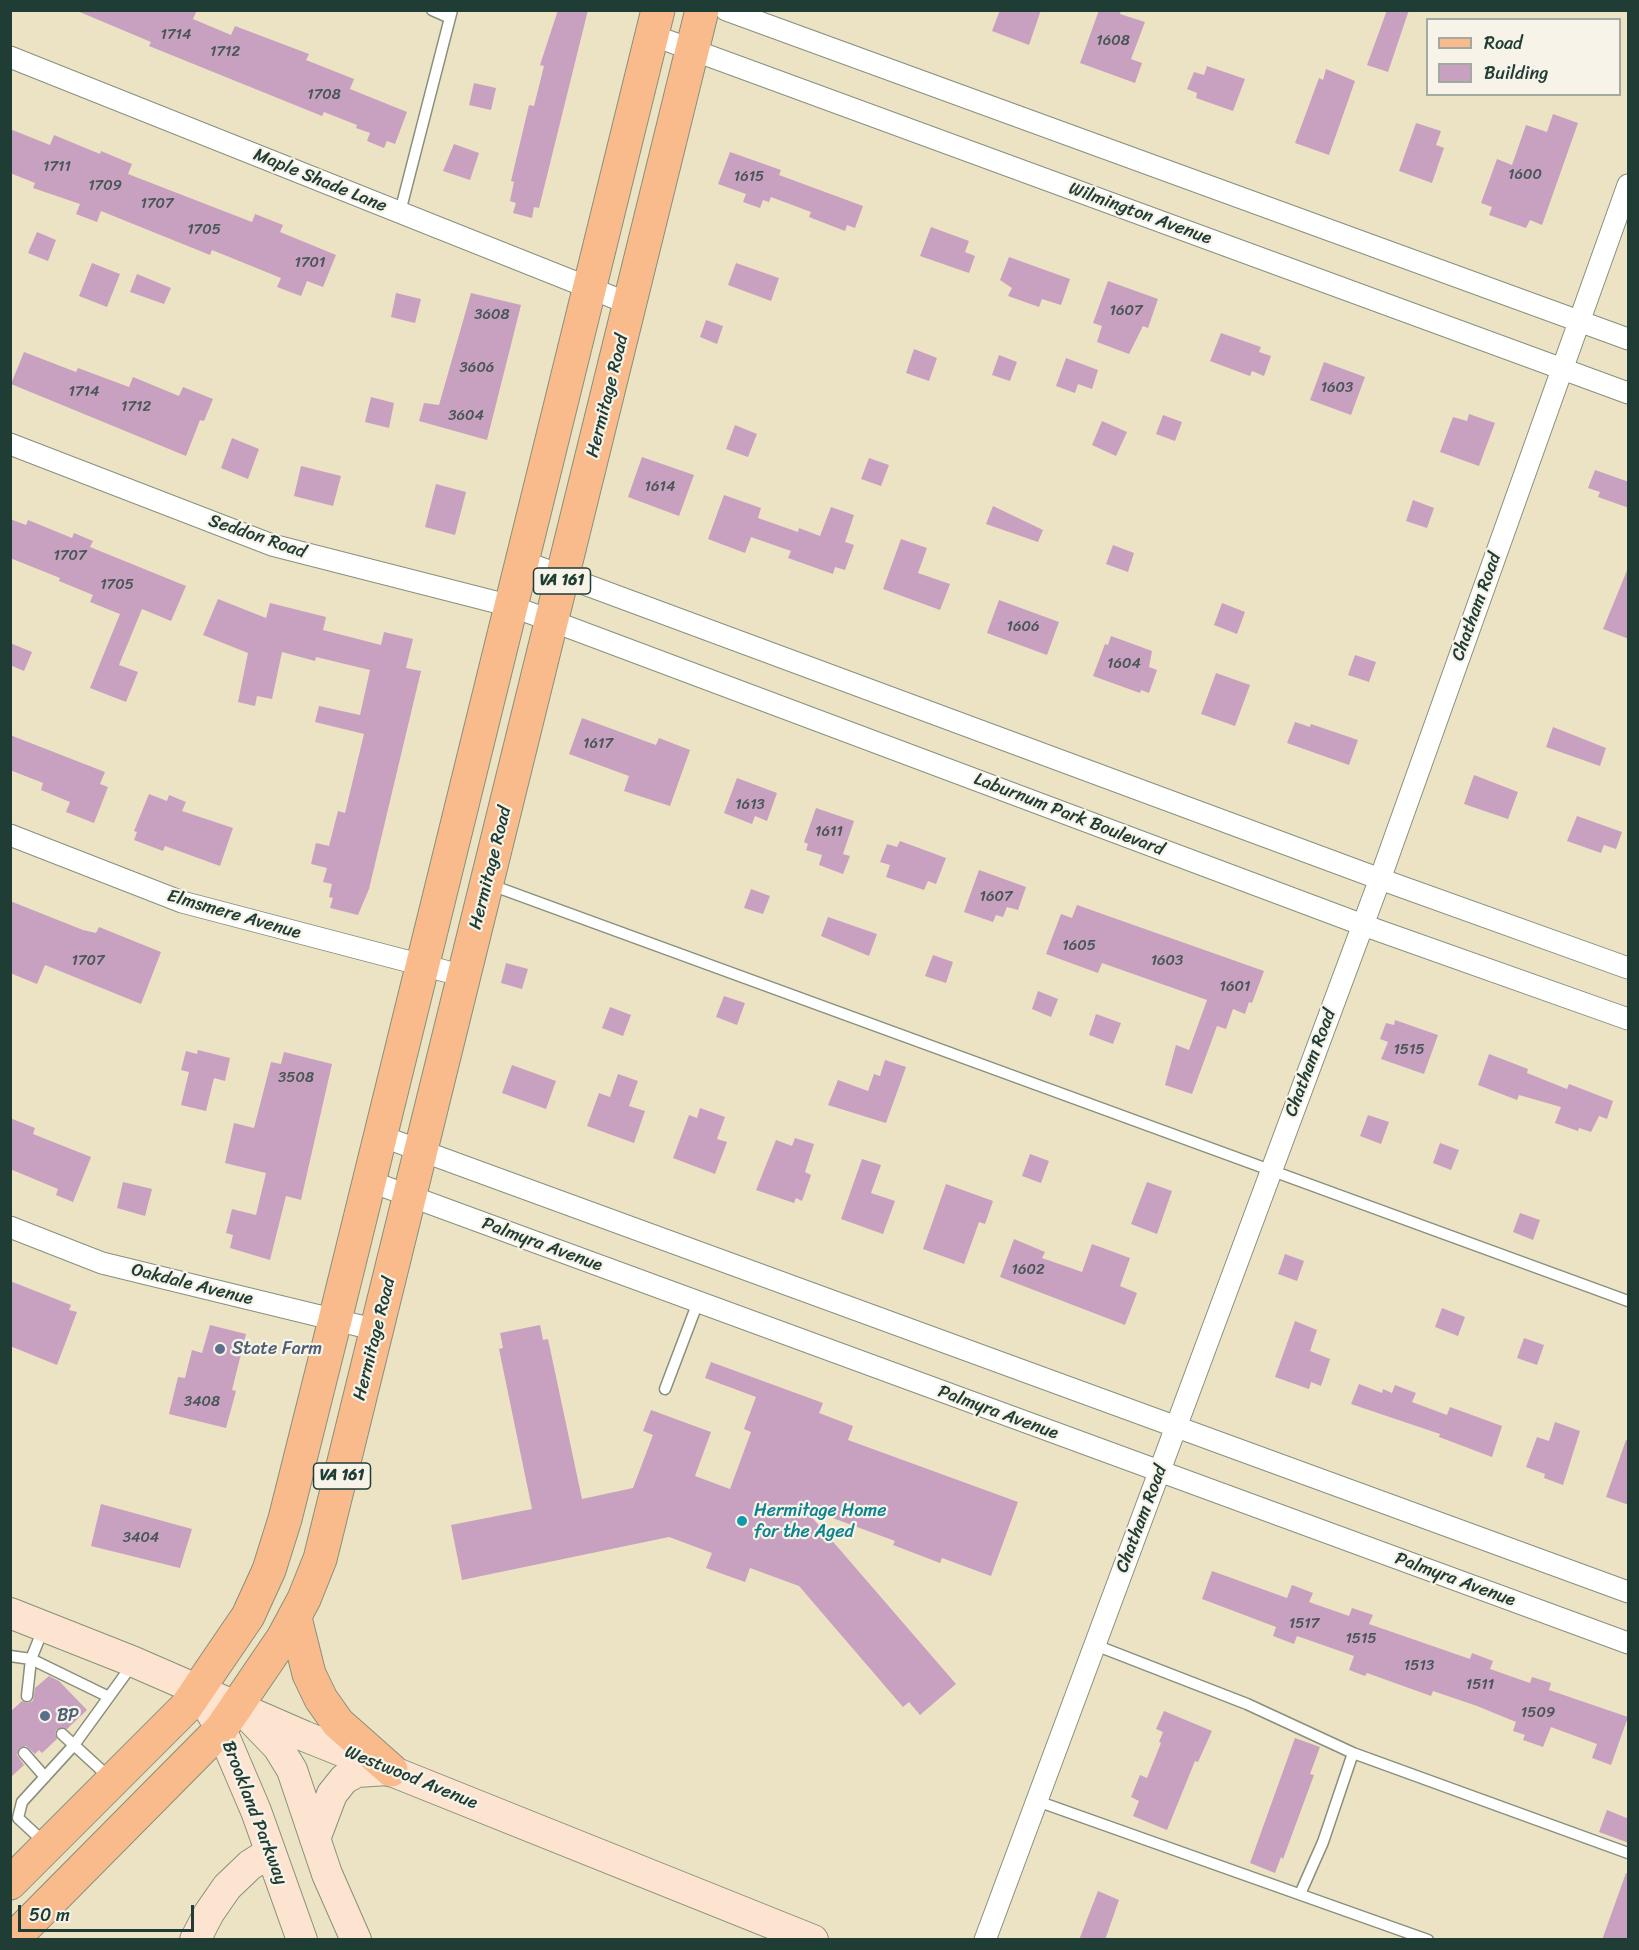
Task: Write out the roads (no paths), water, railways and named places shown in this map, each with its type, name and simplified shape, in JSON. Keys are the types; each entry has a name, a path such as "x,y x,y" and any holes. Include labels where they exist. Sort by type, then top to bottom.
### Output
{"main road":[{"name":"Hermitage Road","path":"229,1718 294,1618 320,1559 332,1516 702,10"},
{"name":"VA 161","path":"10,1883 166,1729 198,1690 248,1616 269,1570 285,1519 381,1136 655,23"},
{"path":"10,1613 198,1690"},
{"path":"294,1618 309,1674 321,1699 338,1723 391,1770"},
{"name":"Brookland Parkway","path":"198,1690 229,1718 278,1747 292,1770 315,1839 356,1940"},
{"name":"VA 161","path":"12,1940 229,1718"},
{"name":"Brookland Parkway","path":"229,1718 269,1853 303,1940"},
{"name":"Westwood Avenue","path":"229,1718 391,1770 813,1940"},
{"path":"315,1839 332,1794 344,1779 357,1772 391,1770"},
{"path":"195,1940 227,1887 250,1865 269,1853"}],"street":[{"path":"726,10 1629,339"},
{"name":"Wilmington Avenue","path":"655,23 693,50 1629,393"},
{"name":"Maple Shade Lane","path":"10,57 630,304"},
{"name":"Chatham Road","path":"985,1940 1380,879 1629,185"},
{"name":"Seddon Road","path":"10,444 272,545 511,606"},
{"path":"522,561 1380,879 1629,968"},
{"name":"Laburnum Park Boulevard","path":"511,606 1363,925 1629,1019"},
{"name":"Elmsmere Avenue","path":"10,835 182,902 464,976"},
{"path":"381,1136 1629,1592"},
{"name":"Palmyra Avenue","path":"369,1181 1159,1473 1629,1643"},
{"name":"Oakdale Avenue","path":"10,1227 102,1263 377,1330"}],"lane":[{"path":"400,212 451,14 432,10"},
{"path":"488,884 1629,1301"},
{"path":"665,1389 698,1302"},
{"path":"27,1696 31,1659 44,1626"},
{"path":"1095,1645 1247,1704 1353,1753 1629,1853"},
{"path":"10,1656 31,1659 109,1697"},
{"path":"48,1846 18,1818 22,1802 74,1745 134,1662"},
{"path":"62,1734 112,1780"},
{"path":"24,1753 45,1777"},
{"path":"1300,1894 1323,1842 1353,1753"},
{"path":"1037,1801 1428,1940"}],"place":[{"name":"State Farm","path":"220,1349"},
{"name":"Hermitage Home for the Aged","path":"742,1521"},
{"name":"BP","path":"45,1716"}]}
